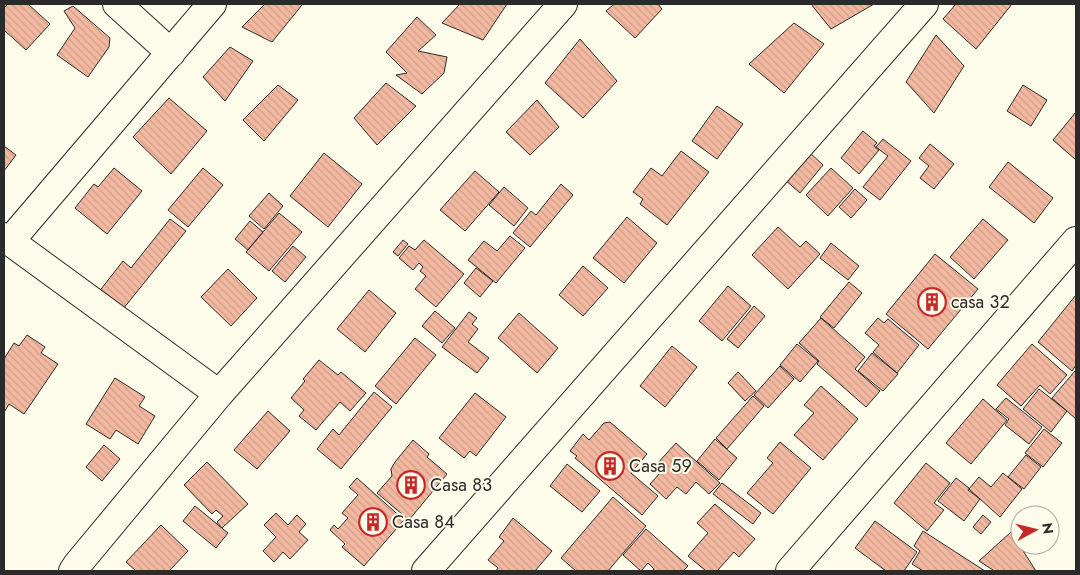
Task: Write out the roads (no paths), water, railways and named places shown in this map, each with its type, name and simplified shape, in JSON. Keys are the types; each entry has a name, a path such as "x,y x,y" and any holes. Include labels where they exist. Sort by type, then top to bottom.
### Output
{"street":[{"path":"117,4 171,53"},
{"path":"212,4 7,239 219,394"},
{"path":"73,571 76,565 219,394 563,4"},
{"path":"426,571 924,4"},
{"path":"790,571 1076,241"}],"place":[{"name":"casa 32","path":"932,302"},
{"name":"Casa 59","path":"610,466"},
{"name":"Casa 83","path":"411,485"},
{"name":"Casa 84","path":"373,522"}]}
